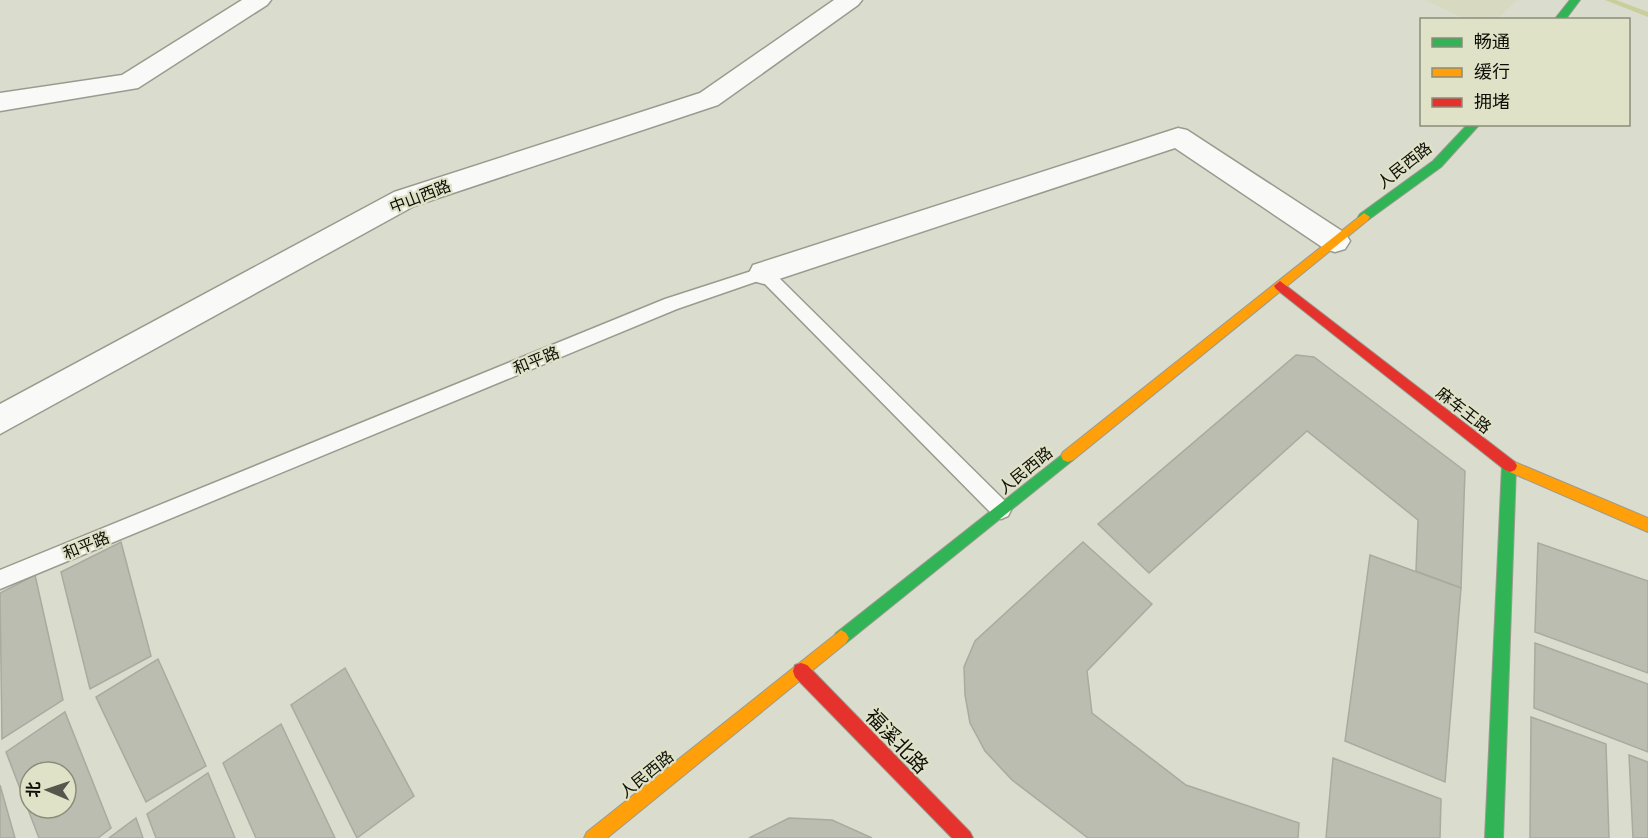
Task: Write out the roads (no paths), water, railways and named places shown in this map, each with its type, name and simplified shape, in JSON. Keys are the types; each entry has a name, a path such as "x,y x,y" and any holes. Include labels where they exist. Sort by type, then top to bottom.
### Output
{"main road":[{"path":"1561,18 1575,0"},
{"name":"人民西路","path":"593,838 1392,195 1405,189 1466,136 1474,126"},
{"name":"麻车王路","path":"1280,286 1509,466 1648,525"},
{"path":"1494,838 1509,466"},
{"name":"福溪北路","path":"801,671 964,838"}],"street":[{"path":"0,102 129,82 259,0"},
{"name":"中山西路","path":"0,420 404,199 710,99 850,0"},
{"path":"764,273 1178,137 1335,242"}],"lane":[{"path":"764,273 1001,510"},
{"name":"和平路","path":"0,580 671,304 764,273"}],"waterway":[{"path":"1609,0 1648,15"}]}
